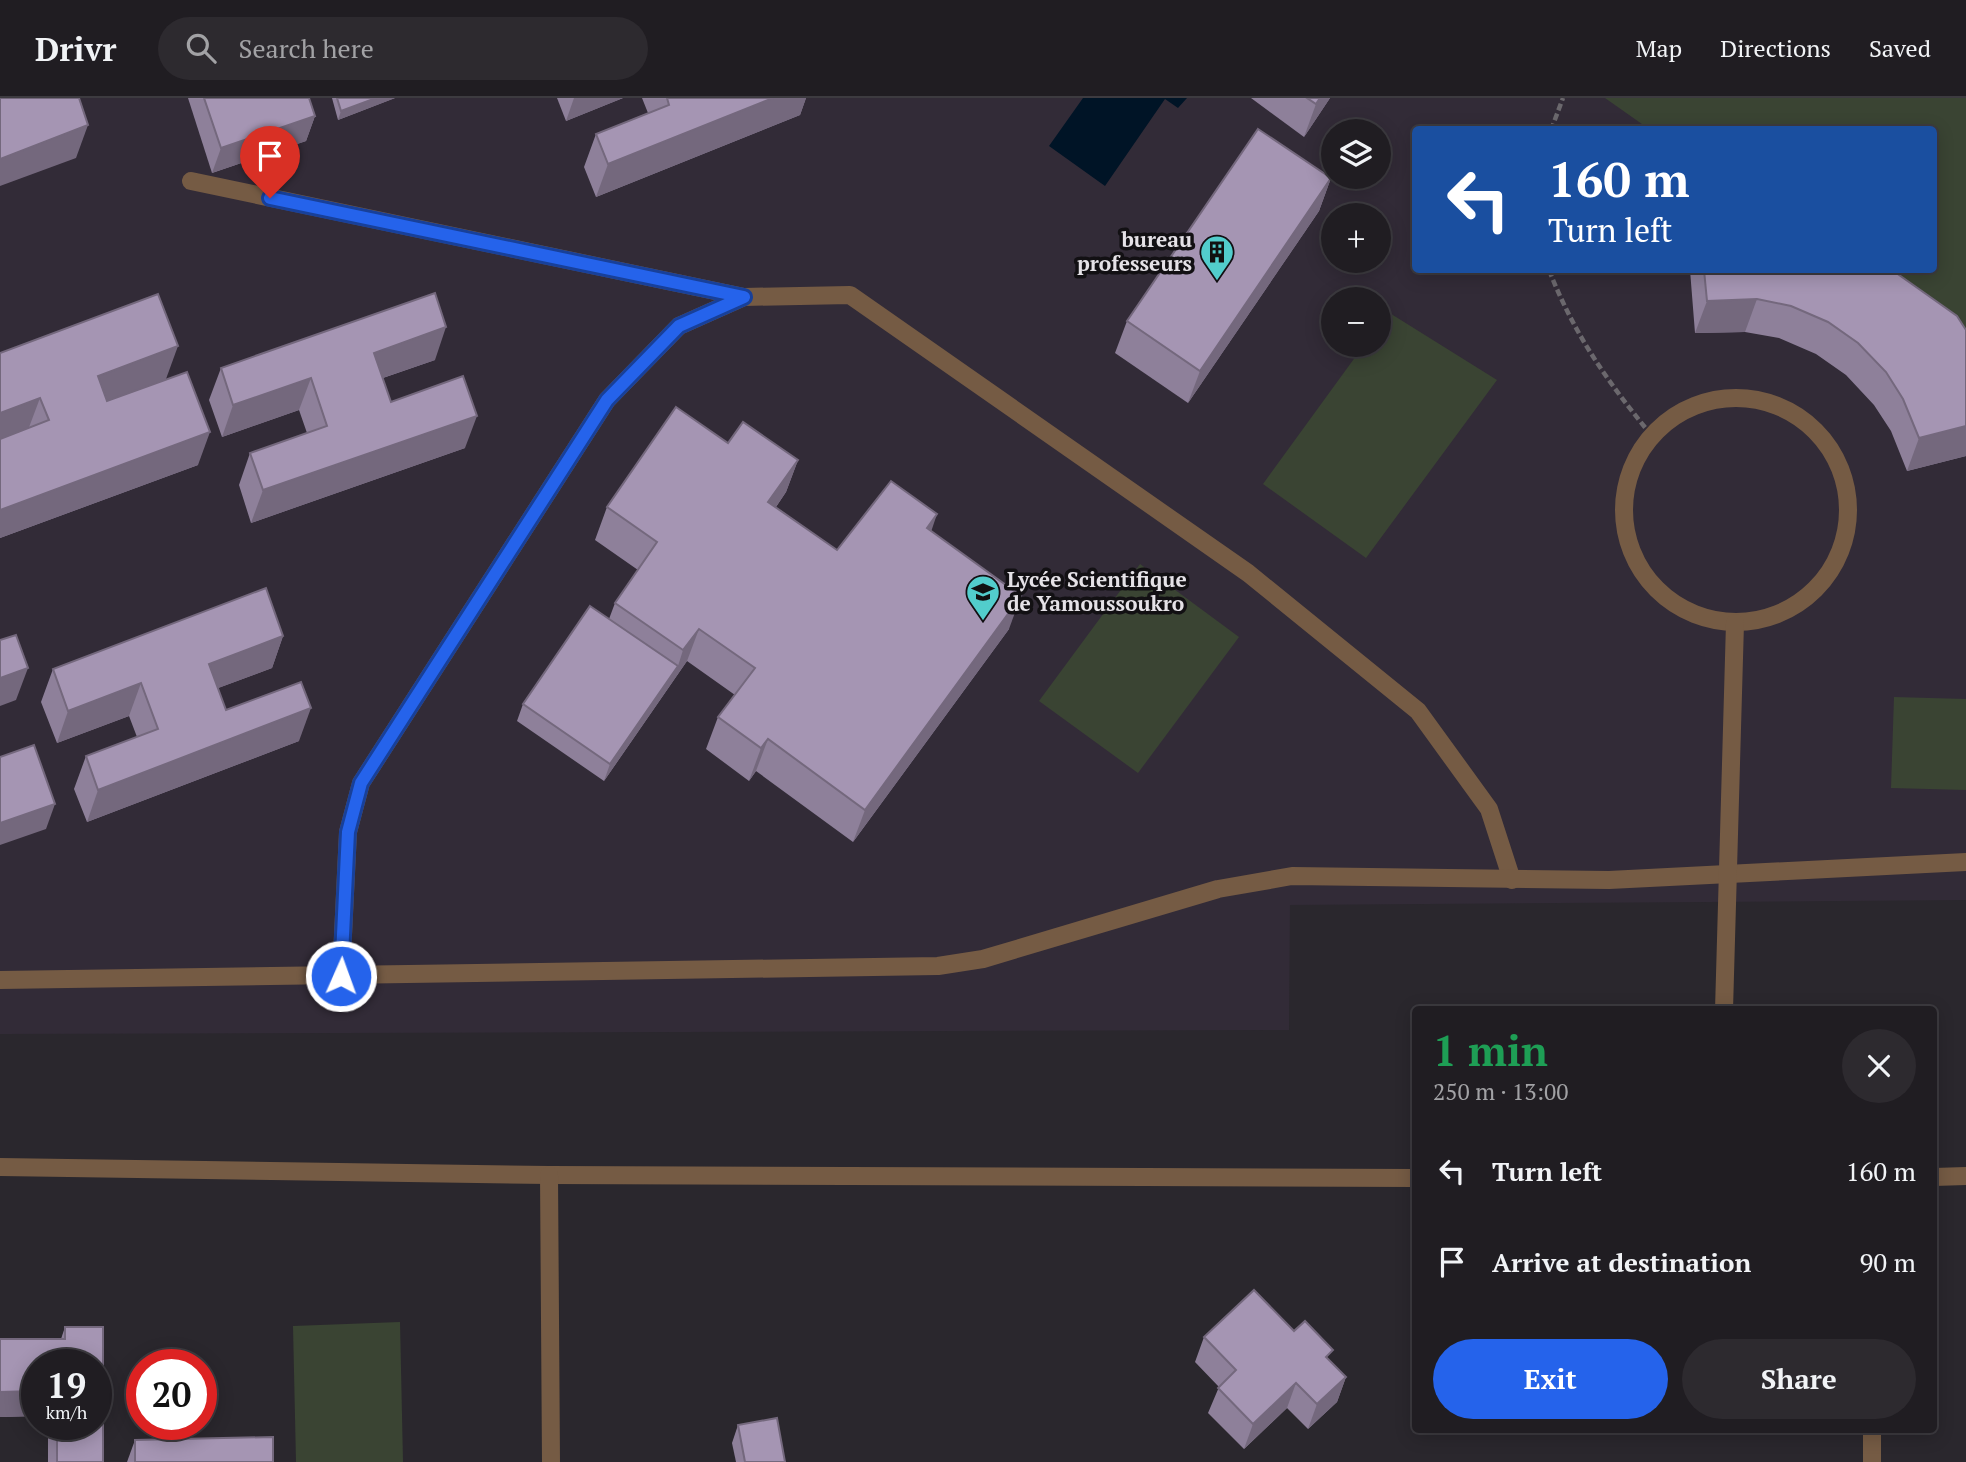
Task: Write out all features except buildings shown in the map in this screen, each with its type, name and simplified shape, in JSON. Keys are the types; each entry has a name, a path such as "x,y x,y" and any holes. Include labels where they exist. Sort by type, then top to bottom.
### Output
{"street":[{"path":"191,181 744,297 849,295 1248,573 1418,711 1489,810 1512,880"},
{"path":"341,976 348,832 361,783 607,400 679,326 744,297"},
{"path":"1744,398 1778,405 1808,423 1831,449 1845,480 1849,514 1842,548 1825,578 1801,602 1770,618 1735,623 1699,617 1667,601 1642,574 1627,540 1623,503 1632,467 1652,436 1678,414 1710,400 1744,398"},
{"path":"1724,1006 1735,623"},
{"path":"0,980 938,966 983,958 1218,889 1292,876 1609,880 1966,862"},
{"path":"0,1167 549,1175 1412,1178"},
{"path":"549,1175 551,1462"},
{"path":"1937,1177 1966,1176"},
{"path":"1872,1433 1872,1462"}],"path":[{"path":"1552,126 1563,98"},
{"path":"1550,273 1567,316 1605,378 1652,436"}],"shaded area":[{"name":"Lycée Scientifique de Yamoussoukro","path":"0,98 1966,98 1966,900 1290,905 1289,1030 0,1034"}],"green space":[{"path":"1605,98 1966,98 1966,352 1853,273 1937,273 1937,126 1645,126"},
{"path":"1391,314 1497,380 1366,558 1263,484 1355,357 1391,357"},
{"path":"1140,564 1239,637 1138,773 1039,701"},
{"path":"1894,697 1966,699 1966,790 1891,788"},
{"path":"400,1322 403,1462 296,1462 293,1326"}],"water":[{"path":"1083,98 1187,98 1178,108 1165,99 1105,186 1049,146"}],"place":[{"name":"bureau professeurs","path":"1217,282"},
{"name":"Lycée Scientifique de Yamoussoukro","path":"983,622"}],"route":[{"path":"270,198 744,297 679,326 607,400 458,628 361,783 348,832 341,976"}]}
